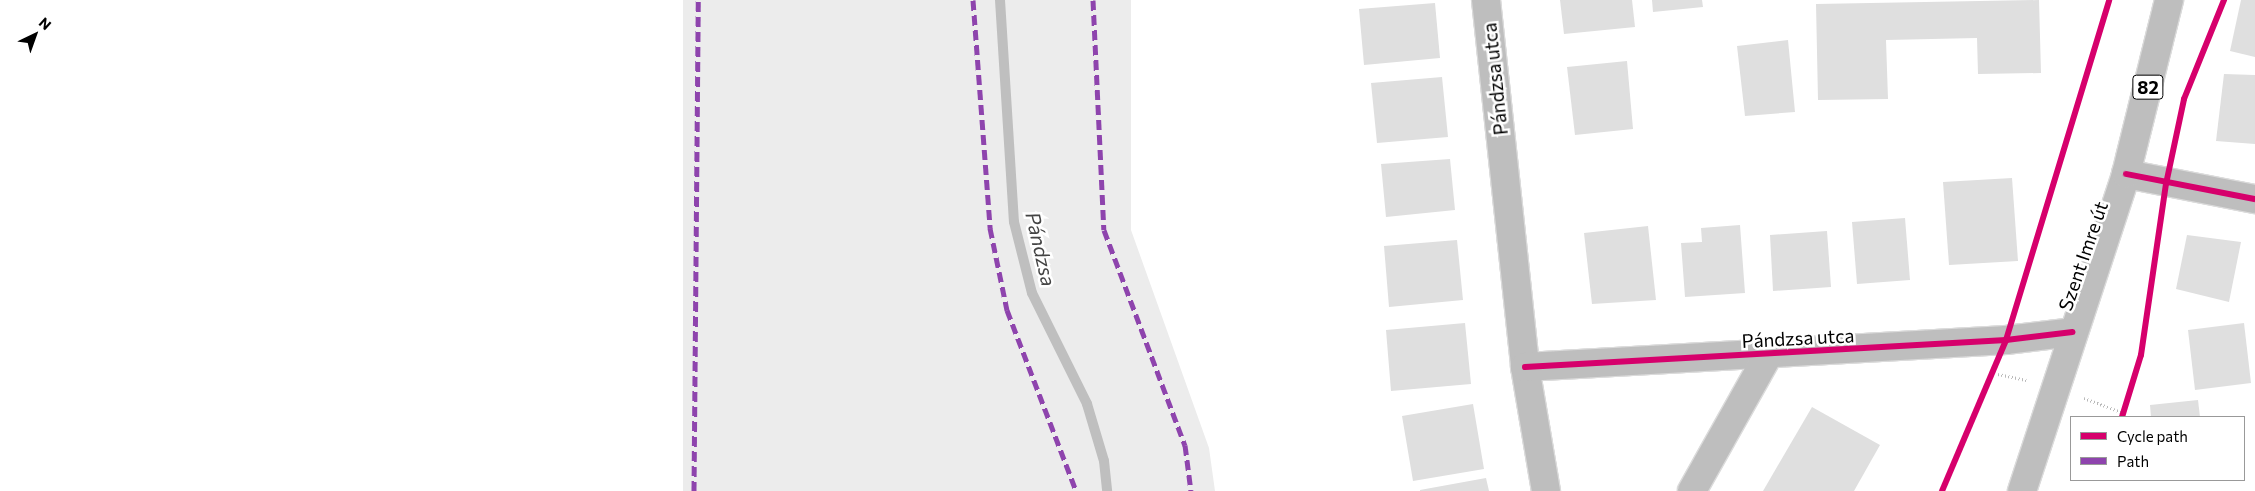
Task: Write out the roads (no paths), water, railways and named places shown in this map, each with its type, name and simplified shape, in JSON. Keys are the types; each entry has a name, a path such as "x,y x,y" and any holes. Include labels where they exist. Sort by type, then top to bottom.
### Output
{"street":[{"name":"Pándzsa utca","path":"1486,0 1525,368 1546,491"},
{"name":"Szent Imre út","path":"2022,491 2126,174 2169,0"},
{"path":"2126,174 2255,199"},
{"name":"Pándzsa utca","path":"1525,368 2006,340 2073,332"},
{"name":"Pándzsa utca","path":"1692,491 1769,354"}],"waterway":[{"name":"Pándzsa","path":"1000,0 1014,222 1032,293 1087,404 1104,461 1107,491"}]}
